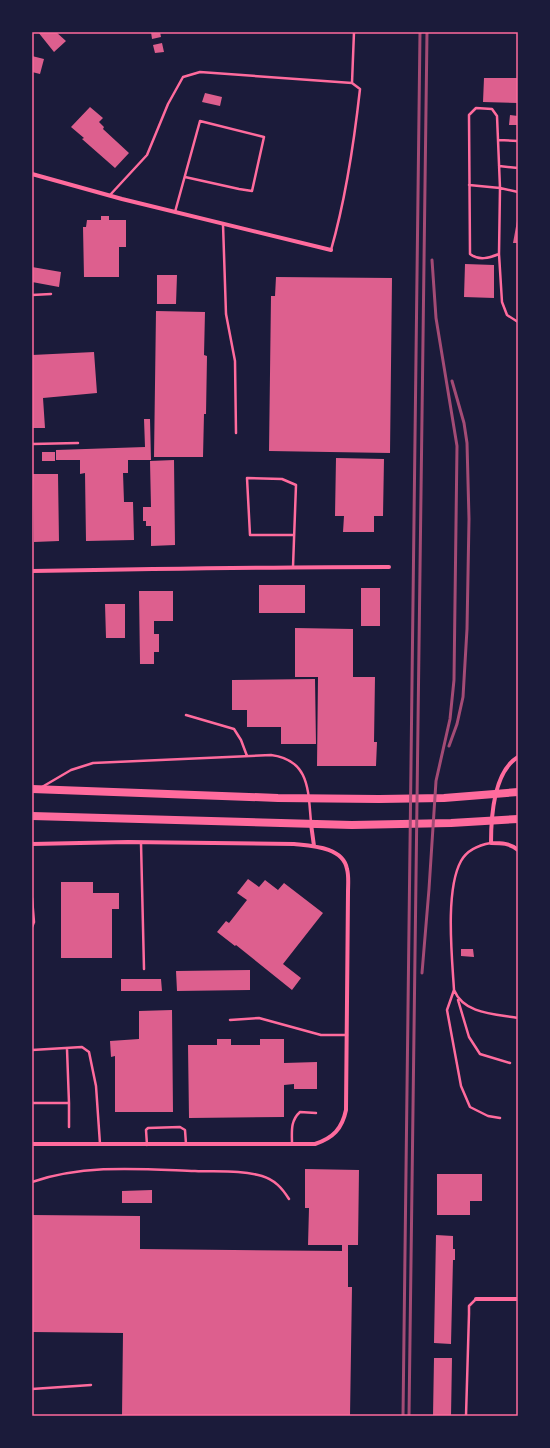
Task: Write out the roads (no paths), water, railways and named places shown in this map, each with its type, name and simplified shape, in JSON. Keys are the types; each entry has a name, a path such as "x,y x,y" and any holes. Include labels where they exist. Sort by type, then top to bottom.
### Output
{"main road":[{"path":"35,789 278,798 444,798 518,792"},
{"path":"32,816 360,825 518,819"}],"street":[{"path":"32,174 110,196 331,250"},
{"path":"32,571 389,567"},
{"path":"518,757 509,765 496,794 491,822 491,843 505,843 518,850"},
{"path":"311,824 314,846"},
{"path":"32,844 294,844 314,846 338,854 347,869 348,1035 346,1110 344,1120 340,1129 326,1140 315,1144 32,1144"},
{"path":"476,1299 518,1299"}],"lane":[{"path":"352,83 354,32"},
{"path":"110,196 147,155 168,104 183,77 200,72 352,83 360,89 357,113 337,229 331,250"},
{"path":"499,254 481,259 470,254 469,115 476,108 492,109 497,116 500,188 499,254 504,310 512,320 518,322"},
{"path":"174,212 200,121 264,137 252,190 239,190 185,177"},
{"path":"498,140 518,141"},
{"path":"499,166 518,168"},
{"path":"469,185 500,188 518,192"},
{"path":"223,224 226,314 235,362 236,433"},
{"path":"32,295 52,294"},
{"path":"32,444 78,443"},
{"path":"293,567 296,485 282,479 247,478 250,535 294,534"},
{"path":"186,715 234,729 241,740 247,756"},
{"path":"35,789 71,770 94,763 271,755 282,756 296,765 307,782 311,824"},
{"path":"141,843 144,969"},
{"path":"491,843 476,847 466,854 457,870 454,884 452,919 454,990 469,1037 480,1054 510,1063"},
{"path":"32,898 34,922 32,927"},
{"path":"454,990 447,1010 461,1086 470,1107 488,1116 500,1118"},
{"path":"458,1000 471,1009 518,1018"},
{"path":"230,1020 259,1018 321,1035 348,1035"},
{"path":"32,1050 82,1047 89,1052 96,1086 100,1144"},
{"path":"67,1048 69,1127"},
{"path":"32,1103 69,1103"},
{"path":"292,1144 292,1126 296,1116 300,1112 316,1113"},
{"path":"147,1145 146,1130 148,1128 180,1127 185,1130 186,1145"},
{"path":"32,1182 69,1172 106,1168 247,1173 272,1180 281,1188 289,1199"},
{"path":"466,1416 468,1314 469,1306 476,1299"},
{"path":"32,1389 91,1384"}],"railway":[{"path":"403,1416 420,32"},
{"path":"409,1416 427,32"},
{"path":"422,973 436,781 450,719 454,680 457,446 436,318 432,260"},
{"path":"449,746 457,724 463,697 467,629 469,519 467,443 464,423 452,381"}]}
